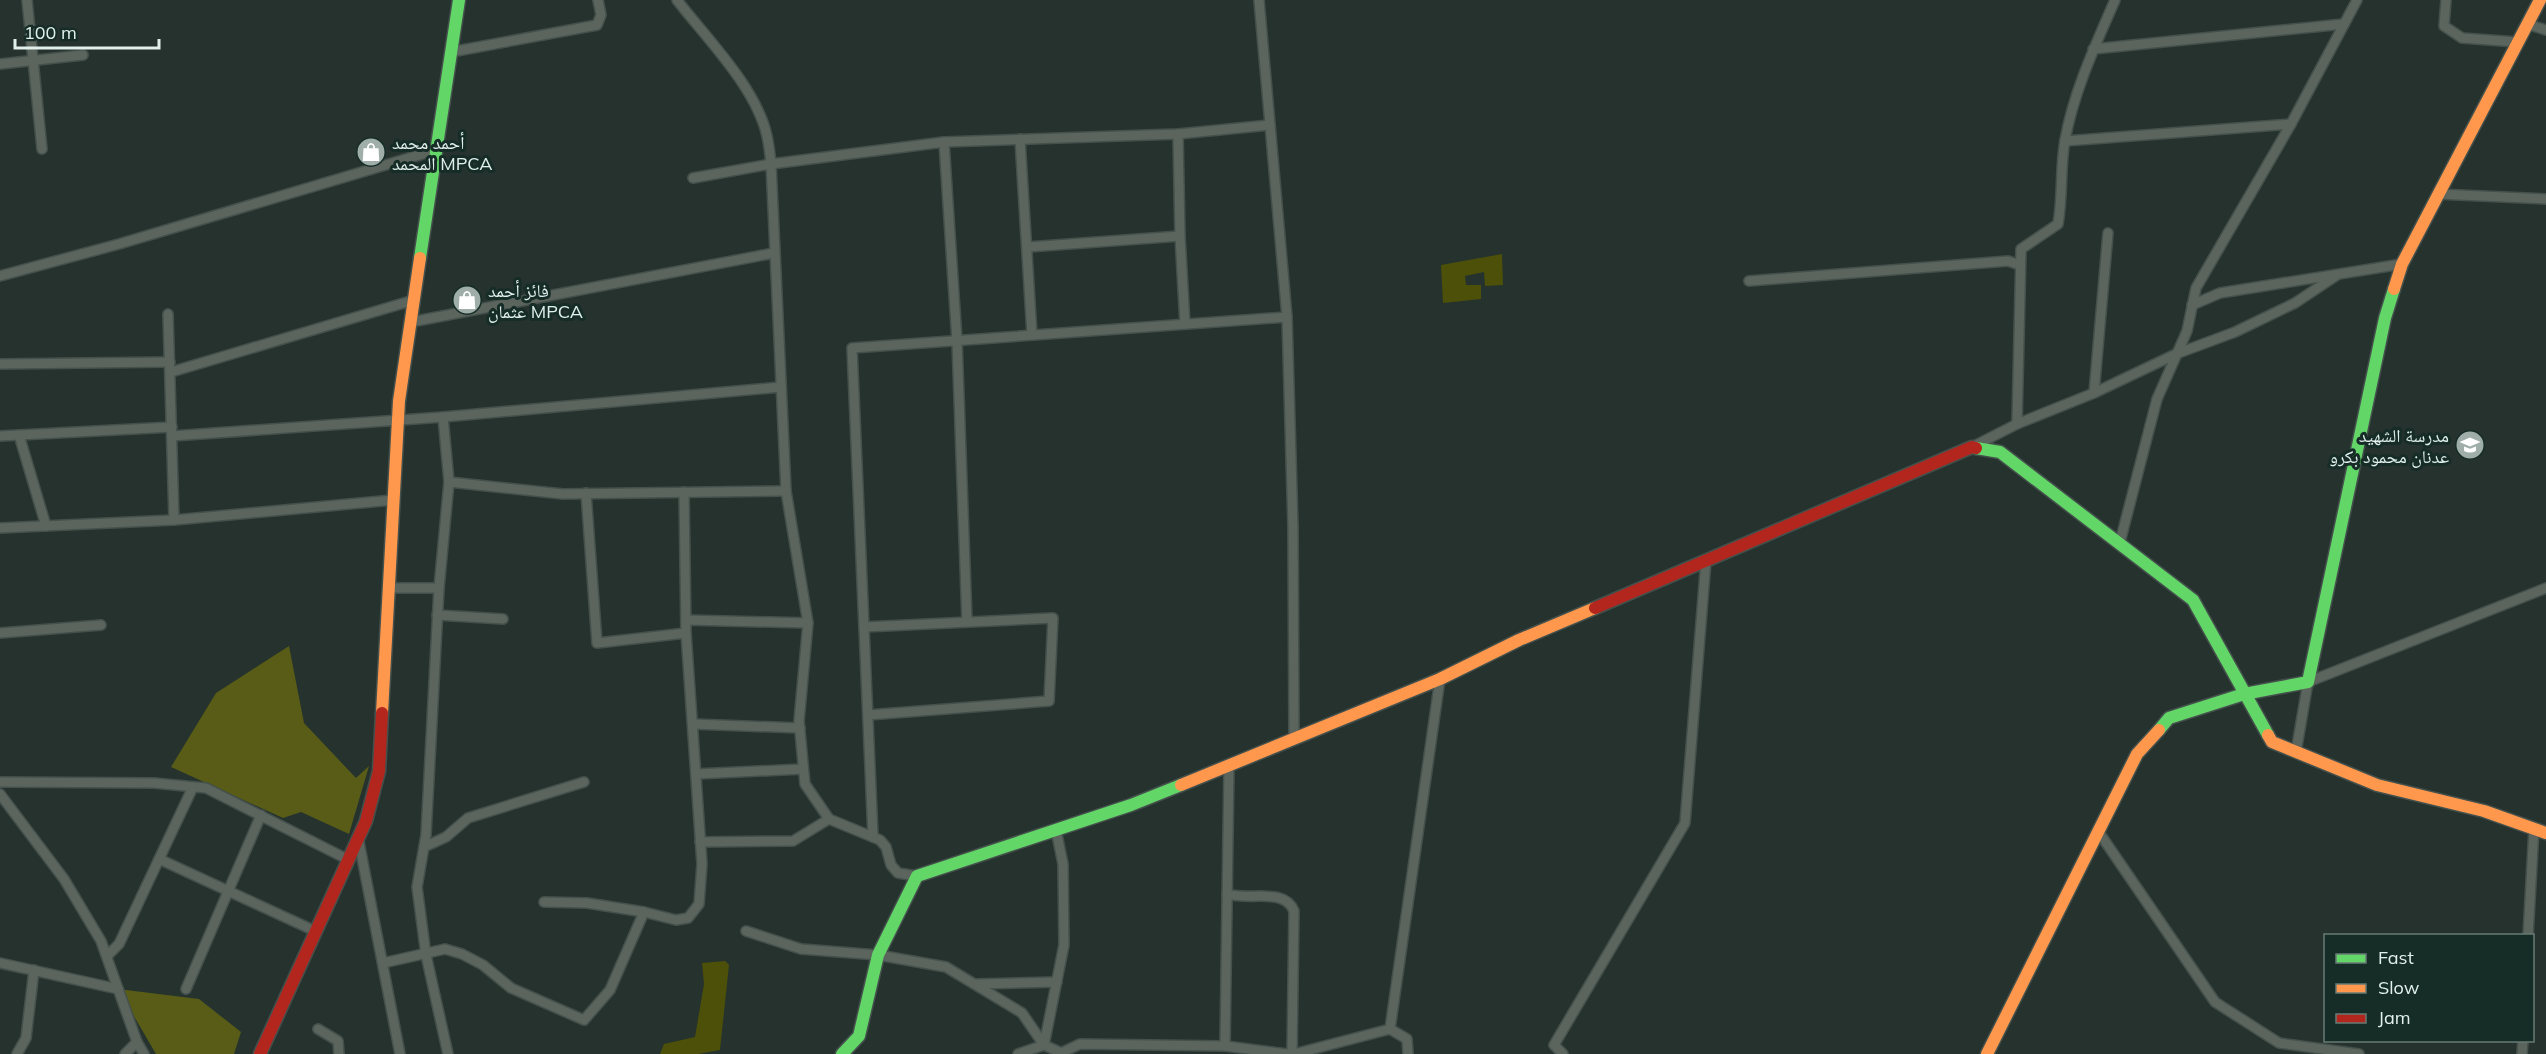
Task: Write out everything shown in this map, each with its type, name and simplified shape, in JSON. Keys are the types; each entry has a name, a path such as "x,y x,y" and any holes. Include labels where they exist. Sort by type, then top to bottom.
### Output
{"street":[{"path":"27,0 42,149"},
{"path":"260,1054 358,837 371,804 379,771 398,419 459,0"},
{"path":"451,52 597,25 601,15 598,0"},
{"path":"677,0 741,82 767,134 771,164 786,491 808,623 800,728 805,784 829,819 880,840 886,848 891,865 898,873 917,876 1131,805 1440,679 1520,640 1972,447 2017,424 2094,393 2176,354 2235,332 2295,303 2337,275"},
{"path":"1259,0 1287,317 1293,528 1294,739"},
{"path":"2017,424 2021,249 2058,224 2062,198 2065,141 2081,82 2115,0"},
{"path":"2120,542 2157,399 2187,331 2196,288 2291,124 2357,0"},
{"path":"2446,0 2444,26 2462,38 2517,42"},
{"path":"2296,752 2308,682 2385,318 2402,264 2540,0"},
{"path":"2093,49 2344,24"},
{"path":"2527,24 2546,30"},
{"path":"0,64 83,55"},
{"path":"2065,141 2291,124"},
{"path":"693,178 771,164 944,142 1178,134 1270,125"},
{"path":"1178,134 1185,324"},
{"path":"1020,139 1032,335"},
{"path":"944,142 957,340 967,622"},
{"path":"0,276 130,241 436,150"},
{"path":"2437,194 2546,199"},
{"path":"2094,393 2108,233"},
{"path":"1028,247 1180,236"},
{"path":"411,322 774,253"},
{"path":"1749,281 2008,261 2020,265"},
{"path":"2192,305 2220,293 2402,264"},
{"path":"171,372 414,300"},
{"path":"168,314 174,520"},
{"path":"873,837 852,348 1287,317"},
{"path":"0,364 170,362"},
{"path":"0,436 172,431 443,417 781,387"},
{"path":"443,417 449,482 439,588 424,848 417,887 426,955 448,1054"},
{"path":"20,435 46,526"},
{"path":"1972,447 2001,452 2193,600 2272,742 2377,785 2484,811 2546,833"},
{"path":"449,482 563,494 786,491"},
{"path":"544,902 587,903 644,912 676,920 688,918 697,910 702,864 686,633 684,492"},
{"path":"586,493 597,643 686,633"},
{"path":"0,528 174,520 393,500"},
{"path":"1563,1054 1554,1045 1685,823 1706,560"},
{"path":"389,588 439,588"},
{"path":"1987,1054 2137,754 2169,718 2244,694 2308,682 2546,588"},
{"path":"438,615 502,619"},
{"path":"864,627 1053,618 1049,701 868,714"},
{"path":"686,620 808,623"},
{"path":"0,633 101,625"},
{"path":"1390,1029 1440,679"},
{"path":"693,724 800,728"},
{"path":"1225,1046 1229,765"},
{"path":"696,774 803,769"},
{"path":"0,782 154,783 206,788 347,859"},
{"path":"424,848 446,837 468,818 584,782"},
{"path":"107,956 119,944 193,787"},
{"path":"0,794 64,879 101,941 137,1042 144,1054"},
{"path":"186,989 261,815"},
{"path":"700,842 793,841 829,819"},
{"path":"2528,934 2534,828"},
{"path":"1044,1045 1064,945 1063,864 1056,830"},
{"path":"2098,831 2216,1002 2279,1043 2359,1054"},
{"path":"358,837 400,1054"},
{"path":"159,859 315,931"},
{"path":"842,1054 859,1036 878,955 917,876"},
{"path":"1227,894 1241,897 1283,898 1290,903 1294,911 1293,1054 1390,1029 1407,1039 1408,1054"},
{"path":"383,963 445,949 462,954 483,965 511,988 584,1020 610,990 644,912"},
{"path":"746,931 801,949 878,955 946,967 1022,1013 1044,1045 1063,1053 1080,1044 1198,1050 1225,1046 1287,1054"},
{"path":"0,963 118,989"},
{"path":"16,1054 26,1038 34,970"},
{"path":"976,984 1057,982"},
{"path":"318,1029 338,1041 339,1054"},
{"path":"125,1054 137,1042"},
{"path":"1018,1054 1044,1045"}],"shaded area":[{"path":"1502,254 1503,285 1485,286 1484,272 1465,276 1466,285 1481,285 1481,299 1443,303 1441,265"},
{"path":"289,646 304,723 356,778 369,766 349,834 301,812 283,818 171,767 216,693"},
{"path":"725,961 729,965 720,1050 698,1054 660,1054 664,1044 695,1037 704,984 702,963"},
{"path":"118,989 199,999 241,1032 234,1054 156,1054"}],"traffic: fast":[{"path":"420,258 459,0"},
{"path":"2159,730 2169,718 2244,694 2308,682 2385,318 2394,289"},
{"path":"1976,448 2000,452 2193,600 2268,735"},
{"path":"842,1054 859,1036 878,955 917,876 1131,805 1181,785"}],"traffic: slow":[{"path":"2394,289 2402,264 2540,0"},
{"path":"382,713 399,401 420,258"},
{"path":"1181,785 1440,679 1519,640 1595,608"},
{"path":"1987,1054 2137,754 2159,730"},
{"path":"2268,735 2272,742 2377,785 2484,811 2546,833"}],"traffic: jam":[{"path":"1595,608 1972,447 1976,448"},
{"path":"260,1054 366,821 379,771 382,713"}],"place":[{"name":"أحمد محمد المحمد MPCA","path":"371,152"},
{"name":"فائز أحمد عثمان MPCA","path":"467,300"},
{"name":"مدرسة الشهيد عدنان محمود بكرو","path":"2470,445"}]}
